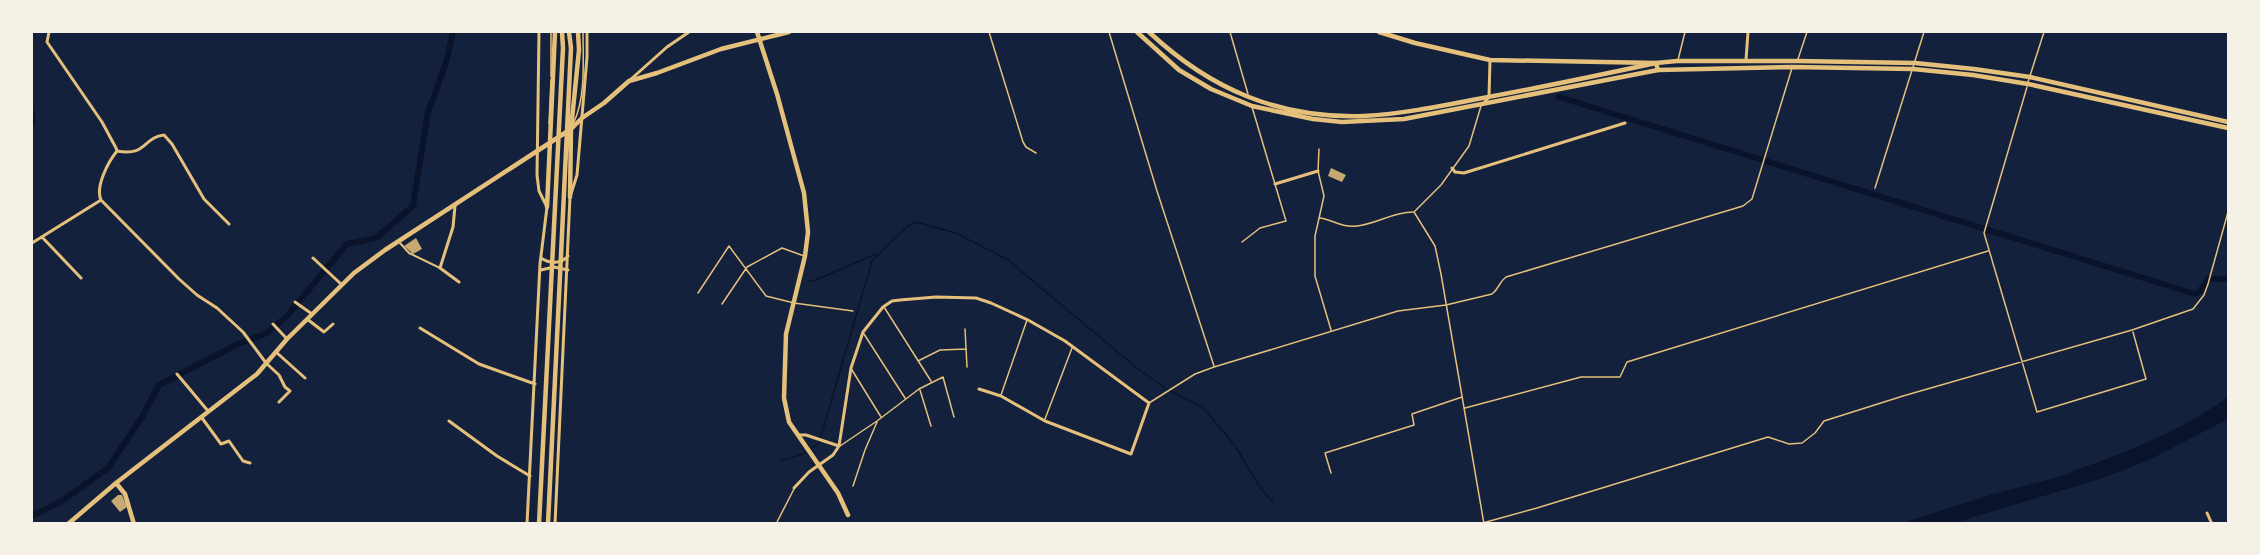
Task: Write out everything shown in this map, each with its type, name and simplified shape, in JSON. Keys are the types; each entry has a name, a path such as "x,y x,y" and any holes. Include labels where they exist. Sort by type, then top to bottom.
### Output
{"street":[{"path":"49,32 47,42 102,122 117,151"},
{"path":"538,32 536,152 539,190 547,207"},
{"path":"527,524 540,270 551,143 553,32"},
{"path":"539,524 562,32"},
{"path":"548,524 571,48 569,32"},
{"path":"555,524 568,270 572,129 579,50 578,32"},
{"path":"570,197 577,175 582,118 585,32"},
{"path":"68,524 116,483 257,374 287,339 341,284 385,250 572,129 667,47 689,32"},
{"path":"757,32 777,94 804,193 808,232 805,256 786,334 784,398 789,422 838,493 848,515"},
{"path":"629,81 721,49 789,32"},
{"path":"1137,32 1179,70 1211,89 1252,106 1312,119 1342,122 1404,119 1658,70 1914,66 2028,84 2229,128"},
{"path":"1149,32 1191,68 1249,98 1298,110 1341,116 1404,112 1656,63 1746,60 1914,66 2030,77 2229,122"},
{"path":"1379,32 1415,43 1490,60 1656,63"},
{"path":"1746,60 1748,32"},
{"path":"1482,105 1489,97 1490,60"},
{"path":"1656,63 1658,70"},
{"path":"1452,168 1455,172 1464,173 1625,123"},
{"path":"117,151 131,154 154,138 164,135 172,144 204,199 229,224"},
{"path":"117,151 101,183 98,195 101,200 179,279 217,308 248,338 290,391 279,402"},
{"path":"1275,184 1318,171"},
{"path":"32,243 101,200"},
{"path":"440,268 453,227 456,206"},
{"path":"42,237 81,278"},
{"path":"399,242 409,253 440,268 459,282"},
{"path":"541,258 555,262 566,259 568,256"},
{"path":"313,258 341,284"},
{"path":"540,270 554,267 568,270"},
{"path":"794,488 810,471 833,455 839,446 851,369 863,332 883,307 892,301 936,297 976,298 991,303 1028,320 1072,347 1149,403 1131,454 1045,421 1001,396 979,389"},
{"path":"295,302 312,314"},
{"path":"308,319 324,332 333,324"},
{"path":"273,324 287,339"},
{"path":"420,328 479,364 535,384"},
{"path":"276,352 305,378"},
{"path":"177,374 209,413"},
{"path":"202,418 221,444 229,441 243,461 250,463"},
{"path":"449,421 497,456 530,476"},
{"path":"798,435 839,446"},
{"path":"116,483 124,494 134,524"},
{"path":"2207,513 2212,524"}],"lane":[{"path":"551,143 548,121 553,32"},
{"path":"572,129 579,112 585,32"},
{"path":"989,32 1023,142 1026,147 1036,153"},
{"path":"1109,32 1214,367"},
{"path":"1230,32 1286,221 1260,228 1242,242"},
{"path":"1677,61 1685,32"},
{"path":"1149,403 1195,374 1214,367 1398,311 1446,305 1492,294 1496,292 1500,281 1506,277 1743,206 1752,199 1793,67 1798,61 1807,32"},
{"path":"1875,188 1924,32"},
{"path":"2044,32 1984,224 1989,251 2037,412 2146,379 2132,330"},
{"path":"1319,218 1331,219 1341,226 1356,226 1402,212 1414,212 1428,200 1469,146 1482,105"},
{"path":"1319,148 1318,171 1324,196 1316,236 1315,276 1332,331"},
{"path":"1414,212 1435,246 1484,523"},
{"path":"1479,524 1768,437 1789,444 1802,443 1815,433 1824,421 2132,330 2193,309 2204,295 2229,212"},
{"path":"698,293 729,246 747,267 766,296 794,303 853,311"},
{"path":"722,304 747,267 782,248 805,256"},
{"path":"1465,408 1581,376 1620,377 1626,362 1989,251"},
{"path":"883,307 931,381"},
{"path":"1001,396 1028,320"},
{"path":"965,329 967,367"},
{"path":"863,332 906,399"},
{"path":"1045,421 1072,347"},
{"path":"918,362 940,350 966,349"},
{"path":"851,369 882,417"},
{"path":"839,446 931,381 943,377 954,417"},
{"path":"919,389 931,426"},
{"path":"1331,473 1325,453 1414,425 1412,414 1463,397"},
{"path":"853,486 877,421"},
{"path":"776,524 794,488"}],"water":[{"path":"2228,397 2228,419 2149,460 2106,477 1954,523 1902,523 1990,495 2069,474 2172,431"}],"building":[{"path":"1331,168 1346,175 1342,182 1328,176"},
{"path":"416,238 422,249 413,254 404,246"},
{"path":"118,495 122,495 127,507 120,512 111,501"}],"waterway":[{"path":"32,516 62,501 108,468 142,417 159,385 238,344 265,334 286,317 347,244 376,238 413,206 428,112 446,63 453,32"},
{"path":"1559,97 2195,294 2208,279 2228,279"},
{"path":"32,113 32,124"},
{"path":"810,449 819,443 872,261 909,225 916,222 956,233 1008,260 1137,368 1168,390 1202,407 1234,444 1259,486 1273,502"},
{"path":"808,281 813,281 876,254"},
{"path":"779,461 806,452"}]}
